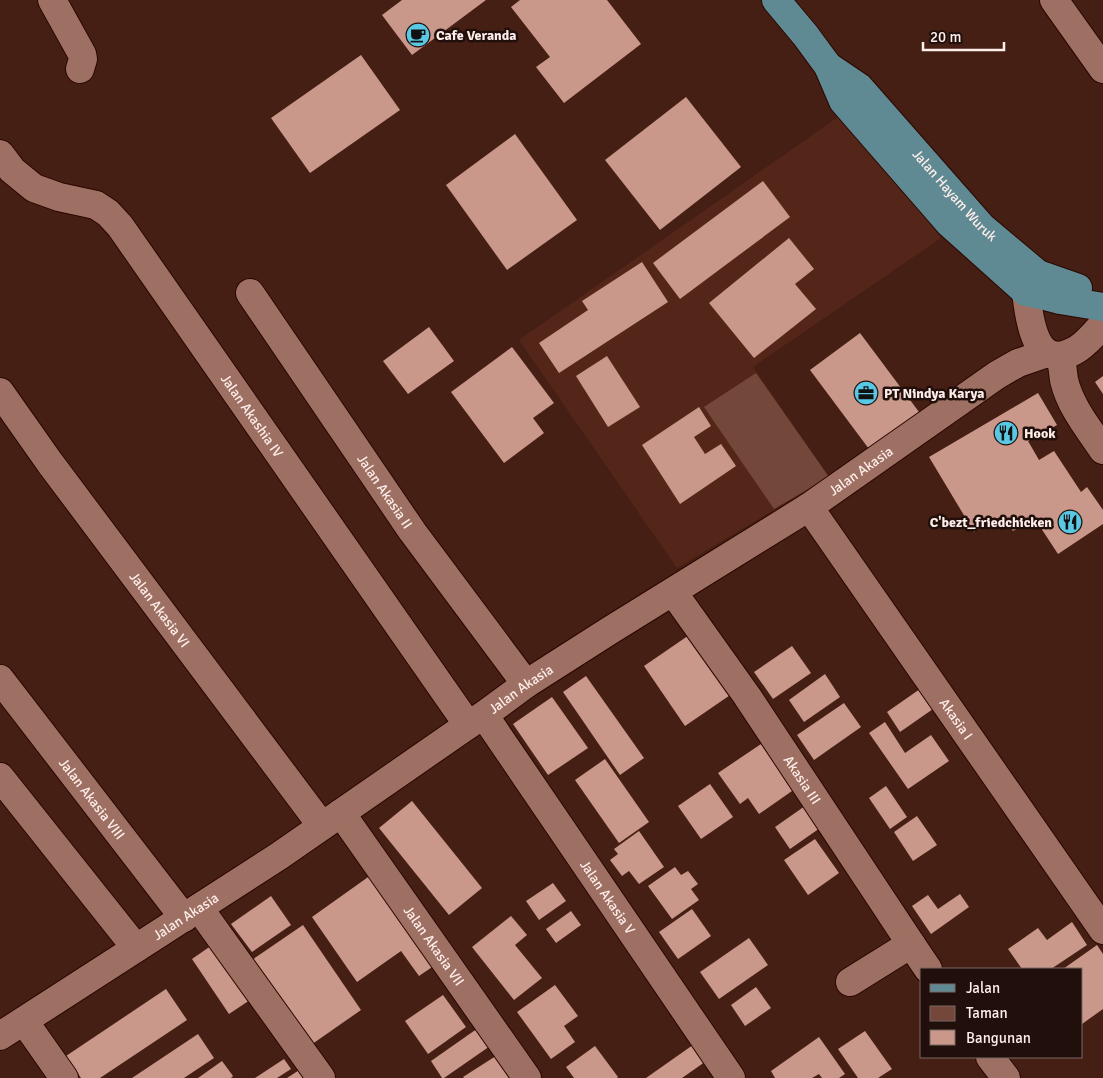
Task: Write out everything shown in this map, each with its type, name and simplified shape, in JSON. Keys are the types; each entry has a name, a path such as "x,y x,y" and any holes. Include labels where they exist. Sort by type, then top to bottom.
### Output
{"main road":[{"name":"Jalan Hayam Wuruk","path":"776,0 828,66 843,101 949,223 1026,292 1103,307"},
{"name":"Jalan Hayam Wuruk","path":"828,66 859,87 982,227 1038,274 1074,288 1103,292"}],"street":[{"path":"52,0 82,54 80,69"},
{"path":"1054,0 1103,69"},
{"name":"Jalan Akashia IV","path":"0,154 12,170 34,188 59,197 96,205 108,213 120,226 476,720"},
{"path":"1026,292 1035,339 1054,355 1071,400 1103,450"},
{"name":"Jalan Akasia II","path":"250,293 412,531 526,684"},
{"path":"1054,355 1075,351 1103,325"},
{"name":"Jalan Akasia","path":"0,1036 279,856 526,684 809,507 997,375 1018,362 1054,355"},
{"name":"Jalan Akasia VI","path":"0,392 50,463 332,820"},
{"name":"Akasia I","path":"809,507 1103,930"},
{"name":"Akasia III","path":"673,592 747,696 927,968"},
{"name":"Jalan Akasia VIII","path":"0,679 191,913 321,1078"},
{"name":"Jalan Akasia V","path":"476,720 731,1078"},
{"path":"0,777 136,948"},
{"name":"Jalan Akasia VII","path":"332,820 527,1078"},
{"path":"850,982 910,944"},
{"path":"24,1021 64,1078"},
{"path":"991,1058 1006,1078"}],"shaded area":[{"path":"844,113 941,238 753,367 829,477 677,568 519,340"}],"green space":[{"path":"756,373 829,477 774,509 704,407"}],"building":[{"name":"Cafe Veranda","path":"402,0 486,0 412,55 382,15"},
{"path":"520,0 607,0 641,44 564,103 536,67 550,57 511,7"},
{"path":"361,55 400,110 310,173 271,118"},
{"path":"686,97 741,167 660,230 605,160"},
{"path":"515,134 577,220 507,270 446,185"},
{"path":"763,181 790,217 680,299 653,263"},
{"path":"789,238 814,269 795,284 816,309 754,358 709,303"},
{"path":"642,262 668,302 559,373 539,343 588,310 582,301"},
{"path":"429,327 454,361 408,394 383,361"},
{"name":"PT Nindya Karya","path":"860,333 922,416 872,453 810,370"},
{"path":"512,347 554,403 533,418 544,433 504,463 451,392"},
{"path":"607,356 640,407 608,427 576,376"},
{"path":"1103,376 1103,394 1095,382"},
{"path":"1038,393 1057,425 1028,441 1039,460 1054,451 1081,492 1087,487 1103,510 1103,524 1058,554 1035,519 1013,531 1003,515 974,532 929,457"},
{"path":"699,407 711,426 694,437 705,454 721,444 736,466 680,504 642,445"},
{"path":"698,629 739,689 685,726 644,666"},
{"path":"792,646 811,673 773,699 754,672"},
{"path":"825,674 840,697 804,722 789,700"},
{"path":"586,676 644,758 620,775 563,692"},
{"path":"920,689 933,709 900,732 887,712"},
{"path":"552,697 588,748 548,775 513,724"},
{"path":"844,703 861,727 814,760 797,735"},
{"path":"885,722 905,753 931,735 949,761 908,789 869,733"},
{"path":"770,738 802,784 759,814 748,798 740,804 718,773"},
{"path":"605,759 649,822 619,843 575,780"},
{"path":"710,784 733,817 701,839 678,806"},
{"path":"886,786 907,817 890,829 869,798"},
{"path":"412,801 482,888 449,915 379,828"},
{"path":"805,806 820,828 790,849 775,827"},
{"path":"917,816 937,845 913,861 894,832"},
{"path":"639,831 664,867 639,884 629,871 622,876 610,860 618,854 614,849"},
{"path":"815,839 839,873 808,895 784,860"},
{"path":"675,867 681,875 688,871 698,884 691,889 699,900 672,919 648,886"},
{"path":"378,870 441,961 419,976 401,951 357,982 312,917"},
{"path":"553,883 566,901 539,920 526,901"},
{"path":"960,894 969,907 931,934 912,906 928,895 938,909"},
{"path":"271,896 291,925 252,952 231,924"},
{"path":"692,909 711,936 678,959 659,932"},
{"path":"571,911 581,925 556,943 546,929"},
{"path":"511,916 527,935 515,945 542,978 514,1000 472,947"},
{"path":"1072,922 1087,945 1052,968 1021,968 1008,949 1038,928 1047,940"},
{"path":"303,925 361,1010 308,1047 249,962"},
{"path":"749,938 768,965 719,999 700,972"},
{"path":"218,941 256,996 229,1014 192,959"},
{"path":"1097,945 1103,954 1103,1009 1083,1023 1083,968 1064,968"},
{"path":"555,985 578,1016 564,1026 575,1042 551,1059 517,1012"},
{"path":"756,987 771,1008 745,1026 731,1005"},
{"path":"166,989 187,1020 100,1078 81,1078 66,1056"},
{"path":"443,995 466,1027 428,1054 405,1021"},
{"path":"481,1026 493,1044 442,1078 431,1061"},
{"path":"865,1031 892,1069 878,1078 858,1078 838,1049"},
{"path":"198,1034 214,1058 184,1078 132,1078"},
{"path":"819,1037 845,1074 839,1078 822,1078 819,1074 812,1078 775,1078 771,1071"},
{"path":"700,1040 712,1057 682,1078 646,1078"},
{"path":"595,1046 617,1078 574,1078 566,1067"},
{"path":"499,1054 511,1078 463,1077"},
{"path":"284,1059 291,1069 277,1078 255,1078"},
{"path":"222,1061 233,1076 231,1078 198,1078"},
{"path":"307,1065 316,1078 287,1078"}],"place":[{"name":"Cafe Veranda","path":"418,35"},
{"name":"PT Nindya Karya","path":"866,393"},
{"name":"Hook","path":"1006,433"},
{"name":"C'bezt_friedchicken","path":"1070,522"}]}
